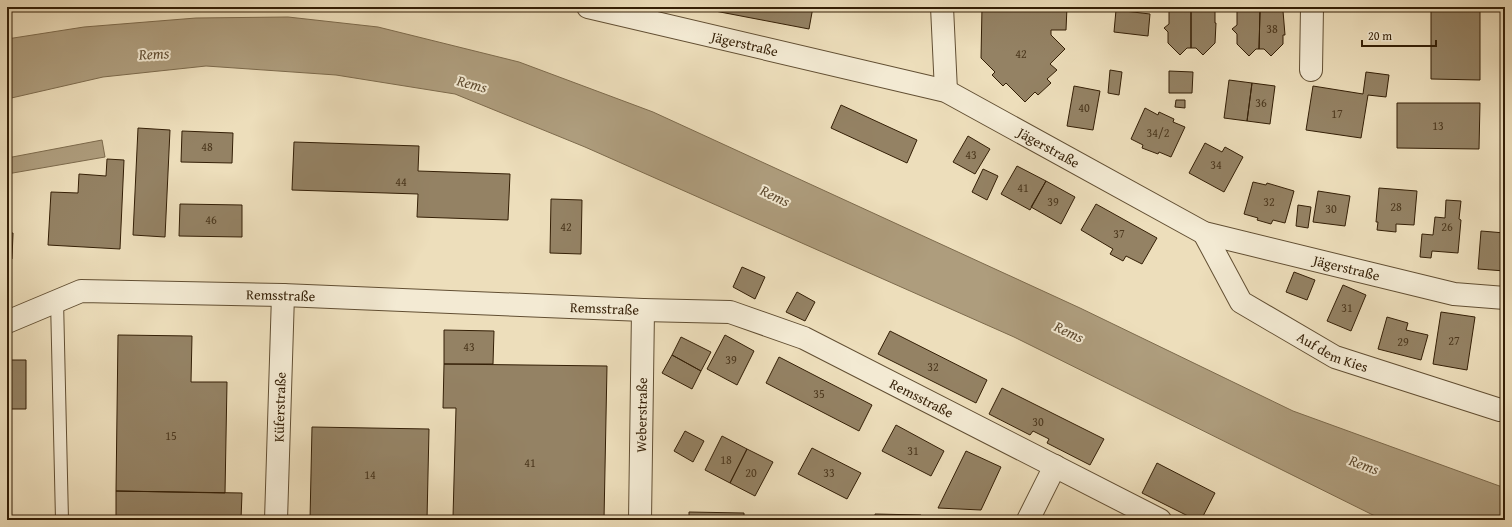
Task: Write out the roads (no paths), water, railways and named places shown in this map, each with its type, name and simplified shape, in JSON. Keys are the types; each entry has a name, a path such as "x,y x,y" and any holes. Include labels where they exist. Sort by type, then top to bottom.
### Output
{"street":[{"name":"Jägerstraße","path":"588,7 946,91 1204,233 1454,294 1505,298"},
{"path":"942,7 946,91"},
{"path":"1311,70 1312,7"},
{"name":"Auf dem Kies","path":"1204,233 1242,302 1335,356 1500,410 1505,410"},
{"name":"Remsstraße","path":"7,322 81,291 283,295 643,310 730,312 804,338 1160,520"},
{"name":"Küferstraße","path":"276,520 283,295"},
{"name":"Weberstraße","path":"640,520 643,310"},
{"path":"1028,520 1055,466"}],"lane":[{"path":"57,300 62,520"}],"water":[{"name":"Rems","path":"288,17 378,27 519,62 653,112 1080,308 1293,411 1505,488 1505,520 1383,520 1014,337 585,147 455,94 336,75 206,66 103,77 7,99 7,39 84,27 196,18"},
{"path":"102,140 105,157 7,174 7,158"}]}
